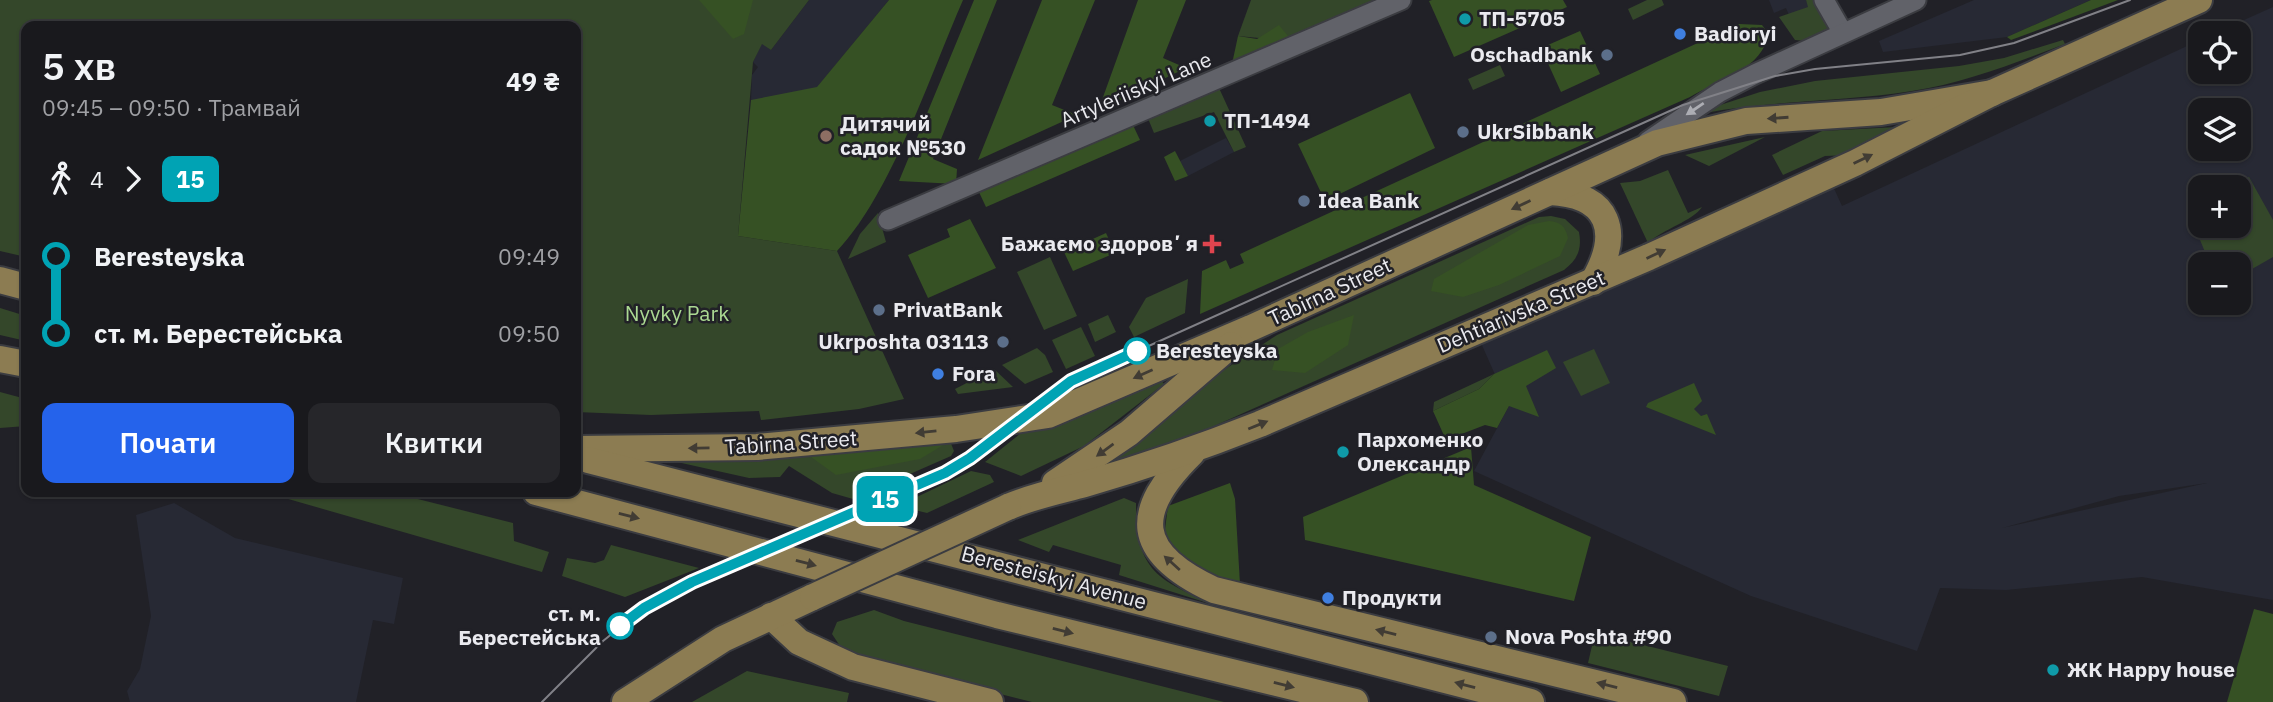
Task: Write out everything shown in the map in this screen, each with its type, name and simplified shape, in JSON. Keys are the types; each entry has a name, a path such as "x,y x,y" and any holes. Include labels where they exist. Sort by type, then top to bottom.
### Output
{"main road":[{"name":"Dehtiarivska Street","path":"625,702 723,639 1008,507 1035,496 1195,450 1593,282 1855,163 1992,93 2199,0"},
{"name":"Dehtiarivska Street","path":"1627,155 1702,129 1746,121 1881,112 1992,93"},
{"name":"Tabirna Street","path":"581,449 757,447 929,432 1030,419 1069,407 1251,328 1627,155"},
{"path":"1550,192 1575,193 1590,201 1602,214 1608,231 1609,247 1605,261 1593,282"},
{"path":"0,281 21,286"},
{"name":"Dehtiarivska Street","path":"1035,496 1129,433 1251,328"},
{"path":"0,359 21,363"},
{"path":"1195,450 1170,474 1158,491 1149,513 1150,530 1157,549 1192,579 1214,590 1674,702"},
{"name":"Beresteiskyi Avenue","path":"581,458 1531,702"},
{"path":"555,497 996,615 1355,702"},
{"path":"771,616 799,642 853,667 990,702"}],"street":[{"name":"Artyleriiskyi Lane","path":"888,220 1401,0"},
{"path":"1824,0 1843,33"},
{"name":"Tabirna Street","path":"1627,155 1720,92 1916,0"}],"shaded area":[{"path":"809,0 889,0 819,85 889,172 858,226 751,100 752,75 758,67 753,62 762,43 771,50"},
{"path":"1769,0 1806,0 1809,7 1789,15 1786,8 1774,13"},
{"path":"1974,0 2091,0 2007,37 1883,52 1879,41"},
{"path":"2273,7 2273,600 2142,577 2006,590 1940,588 1917,651 1751,596 1474,471 1509,406 1481,343 1832,184 1842,206 2188,46 2188,84 2251,84 2251,21 2242,21","holes":["2207,483 2002,528 2119,496"]},
{"path":"1226,138 1234,152 1188,176 1180,161"},
{"path":"174,503 235,538 403,578 394,624 373,620 356,702 130,702 127,691 140,669 151,616 136,515"}],"green space":[{"name":"Nyvky Park","path":"0,0 809,0 771,50 762,44 753,62 738,236 837,251 904,399 859,409 761,420 759,411 651,415 581,412 581,21 21,21 21,256 0,251"},
{"path":"699,0 753,0 744,34 733,39"},
{"name":"Дитячий садок №530","path":"889,0 963,0 908,132 875,198 857,227 837,251 738,236 751,100 817,87"},
{"path":"974,0 997,0 933,159 957,169 956,184 899,181"},
{"path":"1042,0 1095,0 1052,105 1077,115 978,160"},
{"path":"1138,0 1186,0 1163,58 1186,68 1098,111"},
{"path":"1251,0 1386,0 1292,41 1238,36"},
{"path":"1563,0 1567,7 1454,57 1429,1"},
{"path":"1647,0 1662,0 1664,5 1633,20 1628,9"},
{"path":"1806,0 1821,0 1831,23 1827,32 1806,41 1795,40 1779,17 1808,7"},
{"path":"2091,0 2118,0 2011,40 2007,37"},
{"path":"1739,24 1762,25 1768,33 1758,56 1726,79 1200,314 1202,271 1226,260 1230,269 1244,263 1240,254"},
{"path":"1279,25 1292,41 1232,64 1238,36 1257,39"},
{"path":"1580,31 1600,74 1561,92 1541,48"},
{"path":"2063,40 2065,44 2009,65 1932,87 1886,95 1705,113 1705,110 1760,92 1815,81 1959,66 2004,58"},
{"path":"1500,65 1505,76 1473,90 1468,79"},
{"path":"1219,88 1246,147 1234,152 1214,112 1154,133 1147,116"},
{"path":"1410,93 1435,148 1325,201 1298,144"},
{"path":"1132,123 1140,140 986,207 978,190"},
{"path":"1897,127 1850,155 1825,156 1783,175 1772,155 1822,131"},
{"path":"1765,137 1709,166 1685,155"},
{"path":"1175,151 1188,176 1175,181 1164,157"},
{"path":"1668,170 1688,213 1702,207 1692,217 1648,243 1620,183 1640,181"},
{"path":"2251,181 2273,220 2273,257 2251,270 2251,252 2205,252 2199,238 2251,238"},
{"path":"878,213 886,242 848,259 860,234"},
{"path":"1539,217 1565,219 1579,232 1578,253 1564,270 1203,431 1081,480 1204,383 1277,335"},
{"path":"970,219 996,268 928,298 908,255 950,237 947,229"},
{"path":"1549,221 1559,224 1567,234 1568,238 1560,256 1499,285 1463,297 1431,291 1434,279 1528,225"},
{"path":"1106,233 1115,253 1073,271 1064,252"},
{"path":"1050,257 1077,316 1044,330 1017,272"},
{"path":"1188,279 1185,313 1134,337 1129,327 1146,298"},
{"path":"0,308 21,314 21,340 0,335"},
{"path":"1108,315 1116,332 1095,342 1088,324"},
{"path":"1354,315 1348,345 1305,373 1272,370 1278,349 1308,332"},
{"path":"1081,327 1095,356 1066,369 1052,340"},
{"path":"1037,348 1045,355 1053,372 1025,384 1002,365"},
{"path":"1594,349 1610,383 1581,396 1563,362"},
{"path":"1547,350 1556,368 1526,386 1539,417 1509,406 1497,428 1485,425 1446,440 1433,411 1479,389 1494,374"},
{"path":"994,369 1013,387 958,394 955,389"},
{"path":"1494,374 1479,389 1433,411 1434,402"},
{"path":"1161,380 1164,384 1084,446 1021,476 985,462 1021,433 1053,424"},
{"path":"1694,383 1702,401 1694,409 1701,416 1707,414 1716,435 1646,407 1648,403"},
{"path":"0,392 21,398 21,426 0,428"},
{"path":"950,441 954,451 951,456 853,499 832,493 789,466 780,477 749,478 668,460"},
{"path":"950,441 920,459 836,475 807,454"},
{"path":"1471,447 1474,485 1591,537 1574,601 1305,540 1303,517"},
{"path":"971,471 990,475 994,482 927,513 898,506"},
{"path":"1230,483 1235,499 1240,584 1193,571 1164,537 1168,506"},
{"path":"281,497 410,497 513,523 514,541 549,552 542,572"},
{"path":"1124,498 1136,503 1140,544 1154,570 1178,588 1214,605 1119,575 1121,565 1053,545 1049,552 1018,540"},
{"path":"611,545 699,568 625,597 562,576 567,558 595,563 604,560"},
{"path":"2254,609 2273,614 2273,702 2227,702"},
{"path":"874,610 904,621 1224,702 1032,702 846,655 832,634 837,622"},
{"path":"1595,633 1728,666 1719,696 1588,663"},
{"path":"747,671 849,693 847,702 692,702"}],"tram line":[{"path":"542,702 603,641 644,608 692,582 945,473 970,458 1071,381 1683,105 1775,76 1815,69 1960,55 2014,43 2130,0"},
{"name":"15","path":"620,626 644,608 692,582 945,473 970,458 1045,398 1071,381 1137,351"}],"place":[{"name":"ТП-5705","path":"1465,19"},
{"name":"Badioryi","path":"1680,34"},
{"name":"Oschadbank","path":"1607,55"},
{"name":"ТП-1494","path":"1210,121"},
{"name":"UkrSibbank","path":"1463,132"},
{"name":"Дитячий садок №530","path":"826,136"},
{"name":"Idea Bank","path":"1304,201"},
{"name":"Бажаємо здоровʼя","path":"1212,244"},
{"name":"PrivatBank","path":"879,310"},
{"name":"Ukrposhta 03113","path":"1003,342"},
{"name":"Beresteyska","path":"1137,351"},
{"name":"Fora","path":"938,374"},
{"name":"Пархоменко Олександр","path":"1343,452"},
{"name":"Продукти","path":"1328,598"},
{"name":"ст. м. Берестейська","path":"620,626"},
{"name":"Nova Poshta #90","path":"1491,637"},
{"name":"ЖК Happy house","path":"2053,670"}]}
